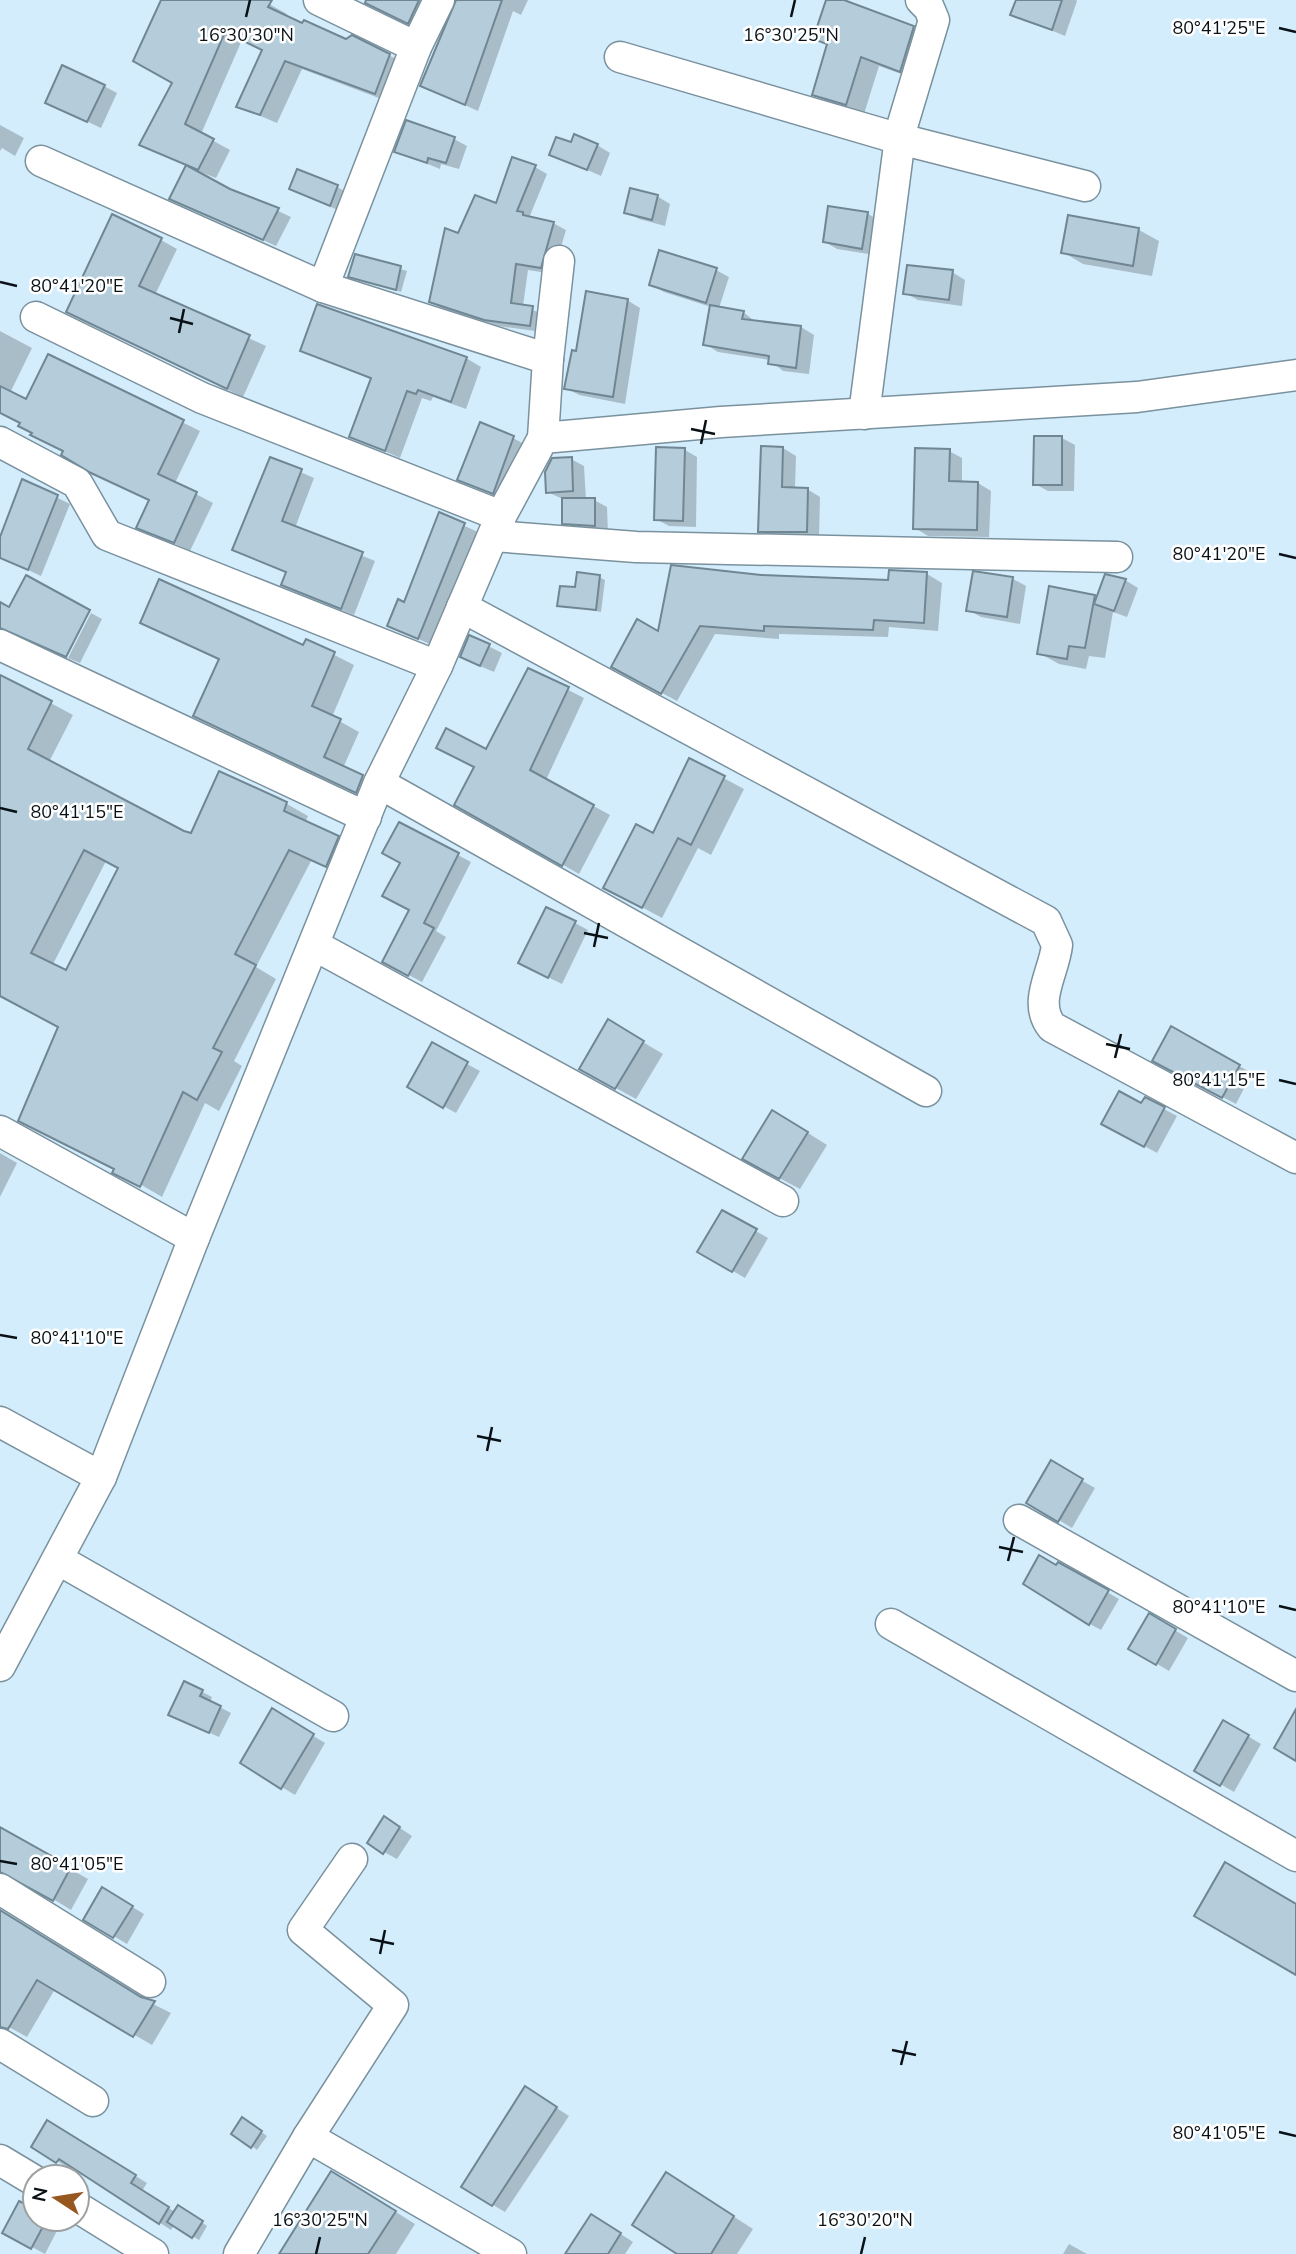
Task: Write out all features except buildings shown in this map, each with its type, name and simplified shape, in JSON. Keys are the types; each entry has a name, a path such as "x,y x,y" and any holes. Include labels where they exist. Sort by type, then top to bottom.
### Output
{"street":[{"path":"319,0 416,47"},
{"path":"323,287 416,47 439,0"},
{"path":"864,414 900,139 934,20 929,8 921,0"},
{"path":"620,57 900,139 1085,186"},
{"path":"41,161 323,287 548,359"},
{"path":"1,1662 59,1560 101,1477 194,1238 379,783 436,666 497,526 543,438 548,359 559,261"},
{"path":"36,317 202,398 497,526 636,547 1117,556"},
{"path":"543,438 721,422 1137,397 1296,375"},
{"path":"2,447 77,482 107,535 436,666"},
{"path":"462,607 1046,921 1057,945 1042,1003 1044,1017 1052,1027 1296,1158"},
{"path":"0,645 366,817"},
{"path":"379,783 926,1091"},
{"path":"314,945 783,1201"},
{"path":"0,1131 194,1238"},
{"path":"0,1422 101,1477"},
{"path":"1019,1520 1296,1676"},
{"path":"59,1560 333,1716"},
{"path":"891,1624 1296,1856"},
{"path":"240,2254 309,2137 393,2004 303,1930 352,1859"},
{"path":"0,1889 150,1982"},
{"path":"0,2044 93,2101"},
{"path":"309,2137 511,2254"},
{"path":"0,2160 21,2173"},
{"path":"91,2216 153,2254"}]}
